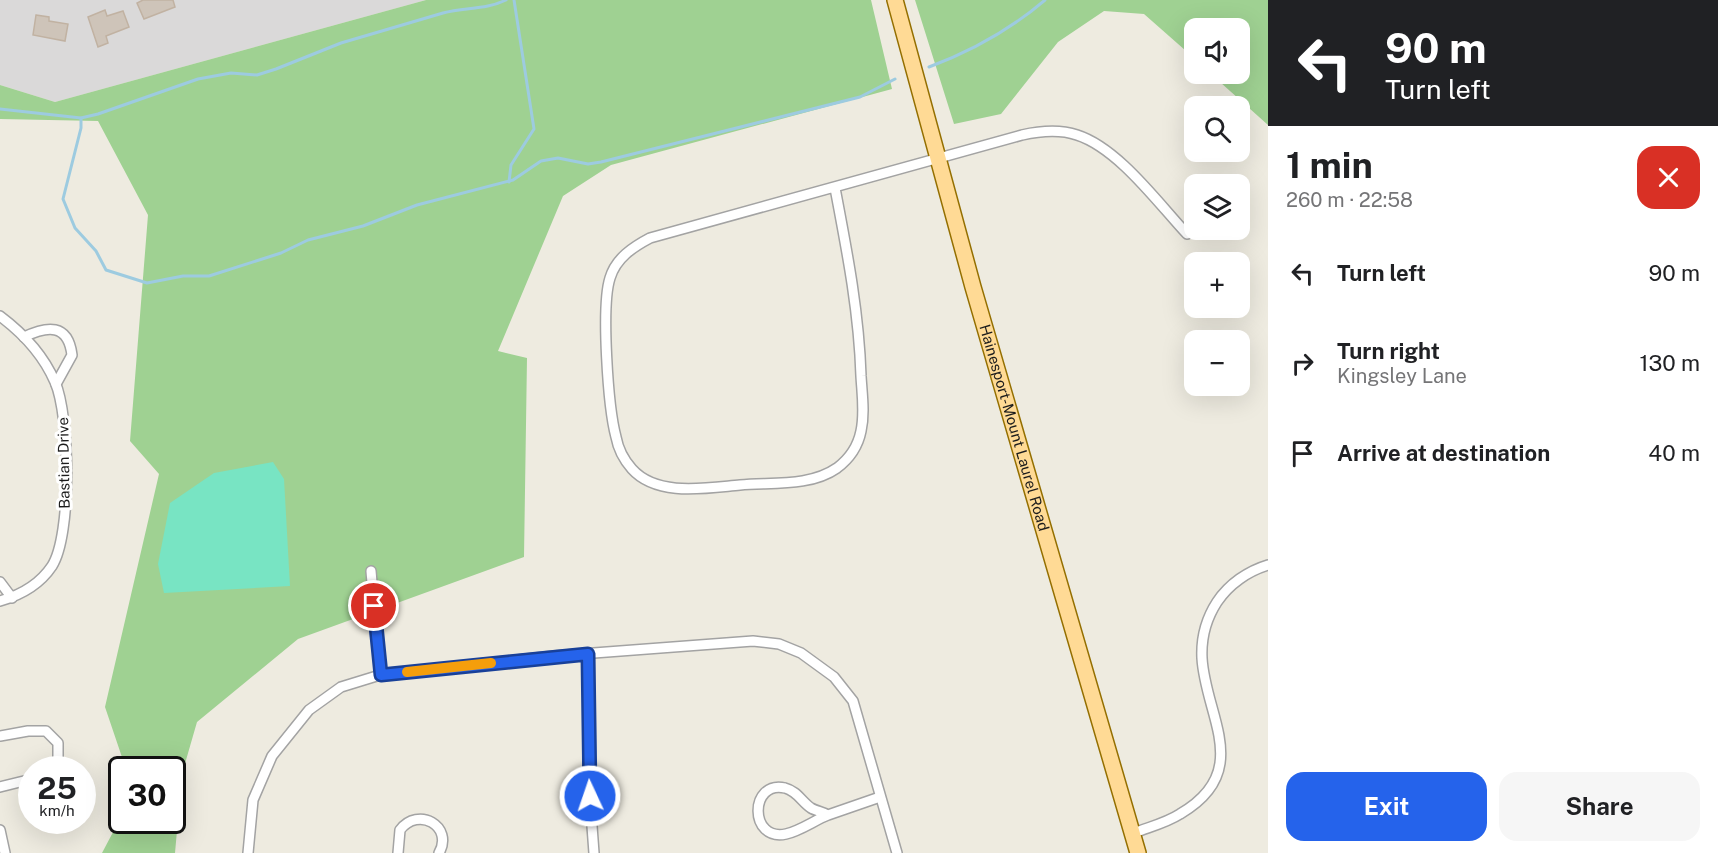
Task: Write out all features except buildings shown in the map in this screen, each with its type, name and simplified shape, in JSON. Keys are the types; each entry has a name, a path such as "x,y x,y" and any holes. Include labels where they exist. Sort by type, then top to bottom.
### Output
{"main road":[{"name":"Hainesport-Mount Laurel Road","path":"894,0 1045,537 1134,833 1138,853"}],"street":[{"path":"835,188 851,271 861,369 863,417 861,432 853,451 838,467 812,479 682,488 654,483 642,478 624,459 613,421 606,309 610,278 615,265 637,245 666,233 1035,132 1063,131 1101,147 1184,231"},
{"name":"Bastian Drive","path":"0,316 40,354 56,384 63,410 65,442 62,538 59,553 44,577 12,598 0,601"},
{"path":"24,337 48,328 61,333 67,339 72,355 56,384"},
{"path":"1134,833 1171,819 1191,807 1209,788 1215,776 1222,748 1218,720 1202,659 1205,625 1212,609 1228,589 1248,573 1268,565"},
{"path":"371,571 381,675"},
{"path":"0,582 12,598"},
{"path":"248,853 250,817 260,781 272,756 292,728 314,705 341,687 381,675 588,654 753,641 779,644 801,653 834,677 853,701 897,853"},
{"path":"588,654 588,772 594,853"},
{"path":"0,736 28,731 46,731 58,743 58,756"},
{"path":"0,787 18,782"},
{"path":"828,814 810,807 794,791 779,787 772,789 760,799 757,813 764,827 777,834 785,834 828,814 880,797"},
{"path":"398,853 400,830 405,824 418,818 433,822 438,827 443,841 439,853"},
{"path":"0,830 5,853"}],"shaded area":[{"path":"0,0 426,0 55,102 0,85"}],"green space":[{"path":"426,0 871,0 892,89 611,165 563,196 498,351 527,358 524,557 298,639 197,722 186,760 186,756 122,756 105,707 159,474 130,441 148,215 98,121 0,119 0,85 55,102"},
{"path":"915,0 1268,0 1268,125 1250,109 1250,96 1236,96 1222,84 1250,84 1250,18 1184,18 1184,49 1144,14 1104,11 1058,42 1001,114 954,124"},
{"path":"273,462 284,479 290,586 164,593 158,564 170,503 214,473"},
{"path":"112,834 177,834 175,853 102,853"}],"waterway":[{"path":"0,109 81,118 198,79 231,73 257,75 341,43 443,13 491,5 506,0"},
{"path":"509,182 511,165 534,129 514,0"},
{"path":"929,67 990,39 1045,0"},
{"path":"81,118 81,128 63,199 75,228 96,251 106,270 147,283 183,276 209,276 281,253 308,240 363,226 417,205 513,180 541,161 558,158 588,164 601,162 860,97 895,79"}],"slow traffic":[{"path":"407,672 491,663"}],"route":[{"path":"374,606 381,675 588,654 586,692 590,796"}]}
